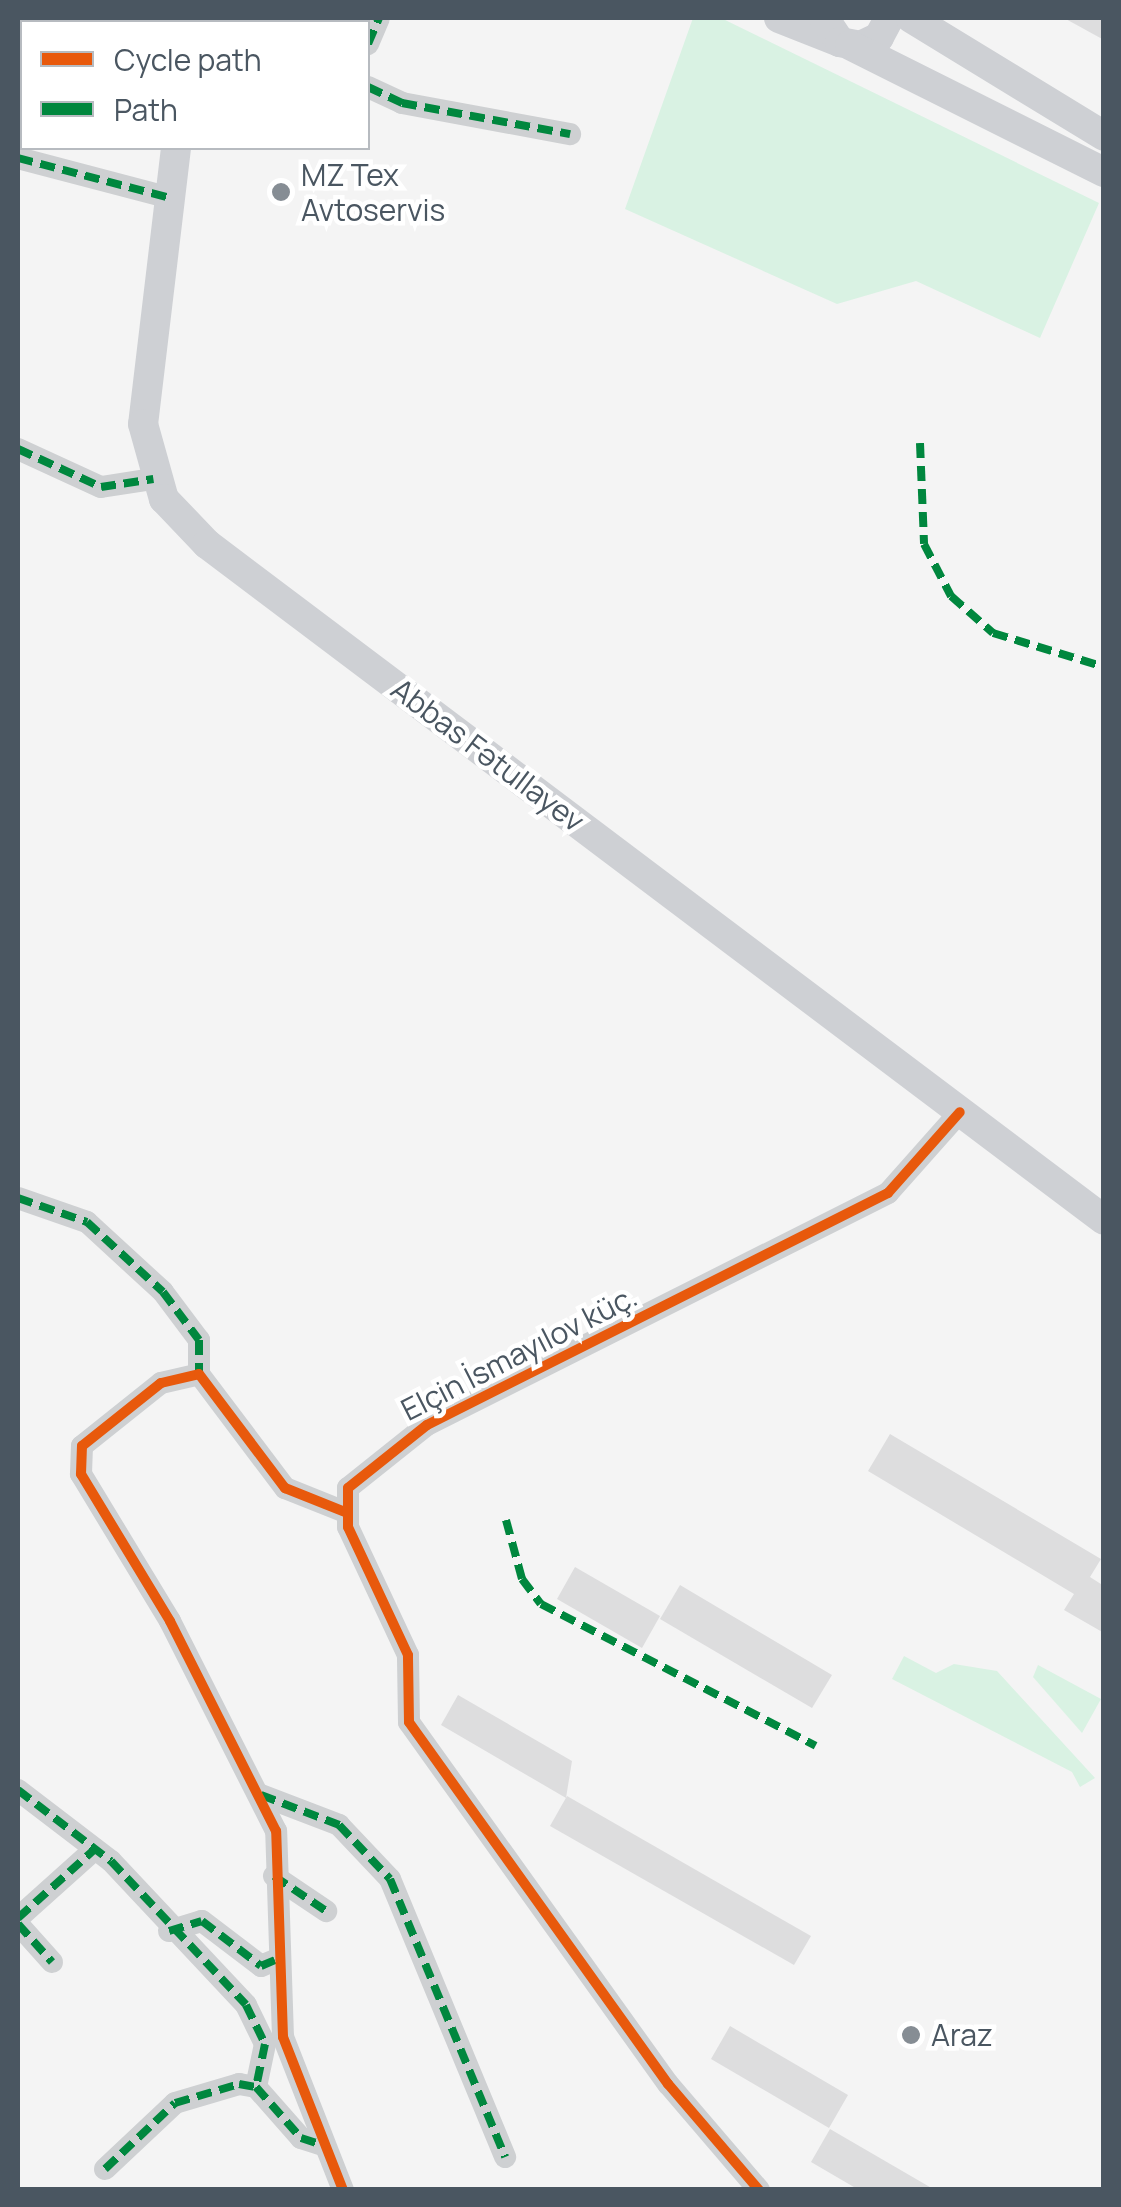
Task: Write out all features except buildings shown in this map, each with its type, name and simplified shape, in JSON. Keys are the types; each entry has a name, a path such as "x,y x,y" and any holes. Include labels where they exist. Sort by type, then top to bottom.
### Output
{"main road":[{"path":"779,18 838,35 1104,172"},
{"path":"838,35 879,37 889,18"},
{"path":"911,18 1104,136"},
{"path":"153,478 145,386 176,150"},
{"name":"Abbas Fətullayev","path":"153,478 208,544 1104,1220"}],"street":[{"path":"34,20 65,18"},
{"path":"370,88 426,108 504,114 570,134"},
{"path":"18,158 170,198"},
{"path":"18,449 100,488 153,478"},
{"name":"Elçin İsmayılov küç.","path":"345,1512 357,1473 427,1425 888,1192 960,1112"},
{"path":"18,1198 87,1222 163,1292 198,1340 200,1374 285,1488 345,1512 400,1628 410,1722 668,2084 759,2190"},
{"path":"200,1374 161,1382 95,1430 81,1474 260,1795 276,1831 274,1960 283,2038 310,2091 323,2145 343,2190"},
{"path":"18,1790 95,1849 170,1932 246,2005 265,2044 256,2087"},
{"path":"260,1795 339,1825 390,1879 505,2158"},
{"path":"52,1962 18,1921 95,1849"},
{"path":"274,1876 326,1912"},
{"path":"170,1932 202,1921 260,1966 274,1960"},
{"path":"256,2087 302,2138 323,2145"},
{"path":"105,2169 175,2103 205,2090 256,2087"}],"green space":[{"path":"693,18 721,18 1099,203 1040,338 916,281 837,304 625,209"},
{"path":"904,1656 936,1673 954,1664 997,1671 1095,1778 1080,1787 1072,1772 892,1679"},
{"path":"1038,1665 1101,1699 1082,1733 1033,1677"}],"marked path":[{"path":"34,20 65,18"},
{"path":"370,39 379,18"},
{"path":"370,88 402,103 570,134"},
{"path":"18,158 170,198"},
{"path":"920,443 924,544 951,596 993,633 1104,667"},
{"path":"18,449 101,487 153,479"},
{"path":"18,1198 87,1222 163,1292 199,1340 199,1374"},
{"path":"506,1520 522,1579 541,1604 816,1746"},
{"path":"18,1790 111,1861 246,2005 265,2044 256,2087"},
{"path":"261,1795 339,1825 390,1879 505,2157"},
{"path":"18,1918 95,1849"},
{"path":"274,1876 326,1911"},
{"path":"169,1931 202,1921 261,1966 275,1960"},
{"path":"18,1924 52,1962"},
{"path":"105,2169 175,2103 239,2084 256,2087 301,2138 323,2145"}],"cycle path":[{"path":"759,2190 668,2084 409,1722 408,1655 348,1527 348,1488 427,1425 888,1193 960,1112"},
{"path":"343,2190 283,2037 276,1831 170,1621 81,1474 82,1446 161,1383 199,1374 285,1488 345,1512"}],"place":[{"name":"MZ Tex Avtoservis","path":"281,192"},
{"name":"Araz","path":"911,2035"}]}
